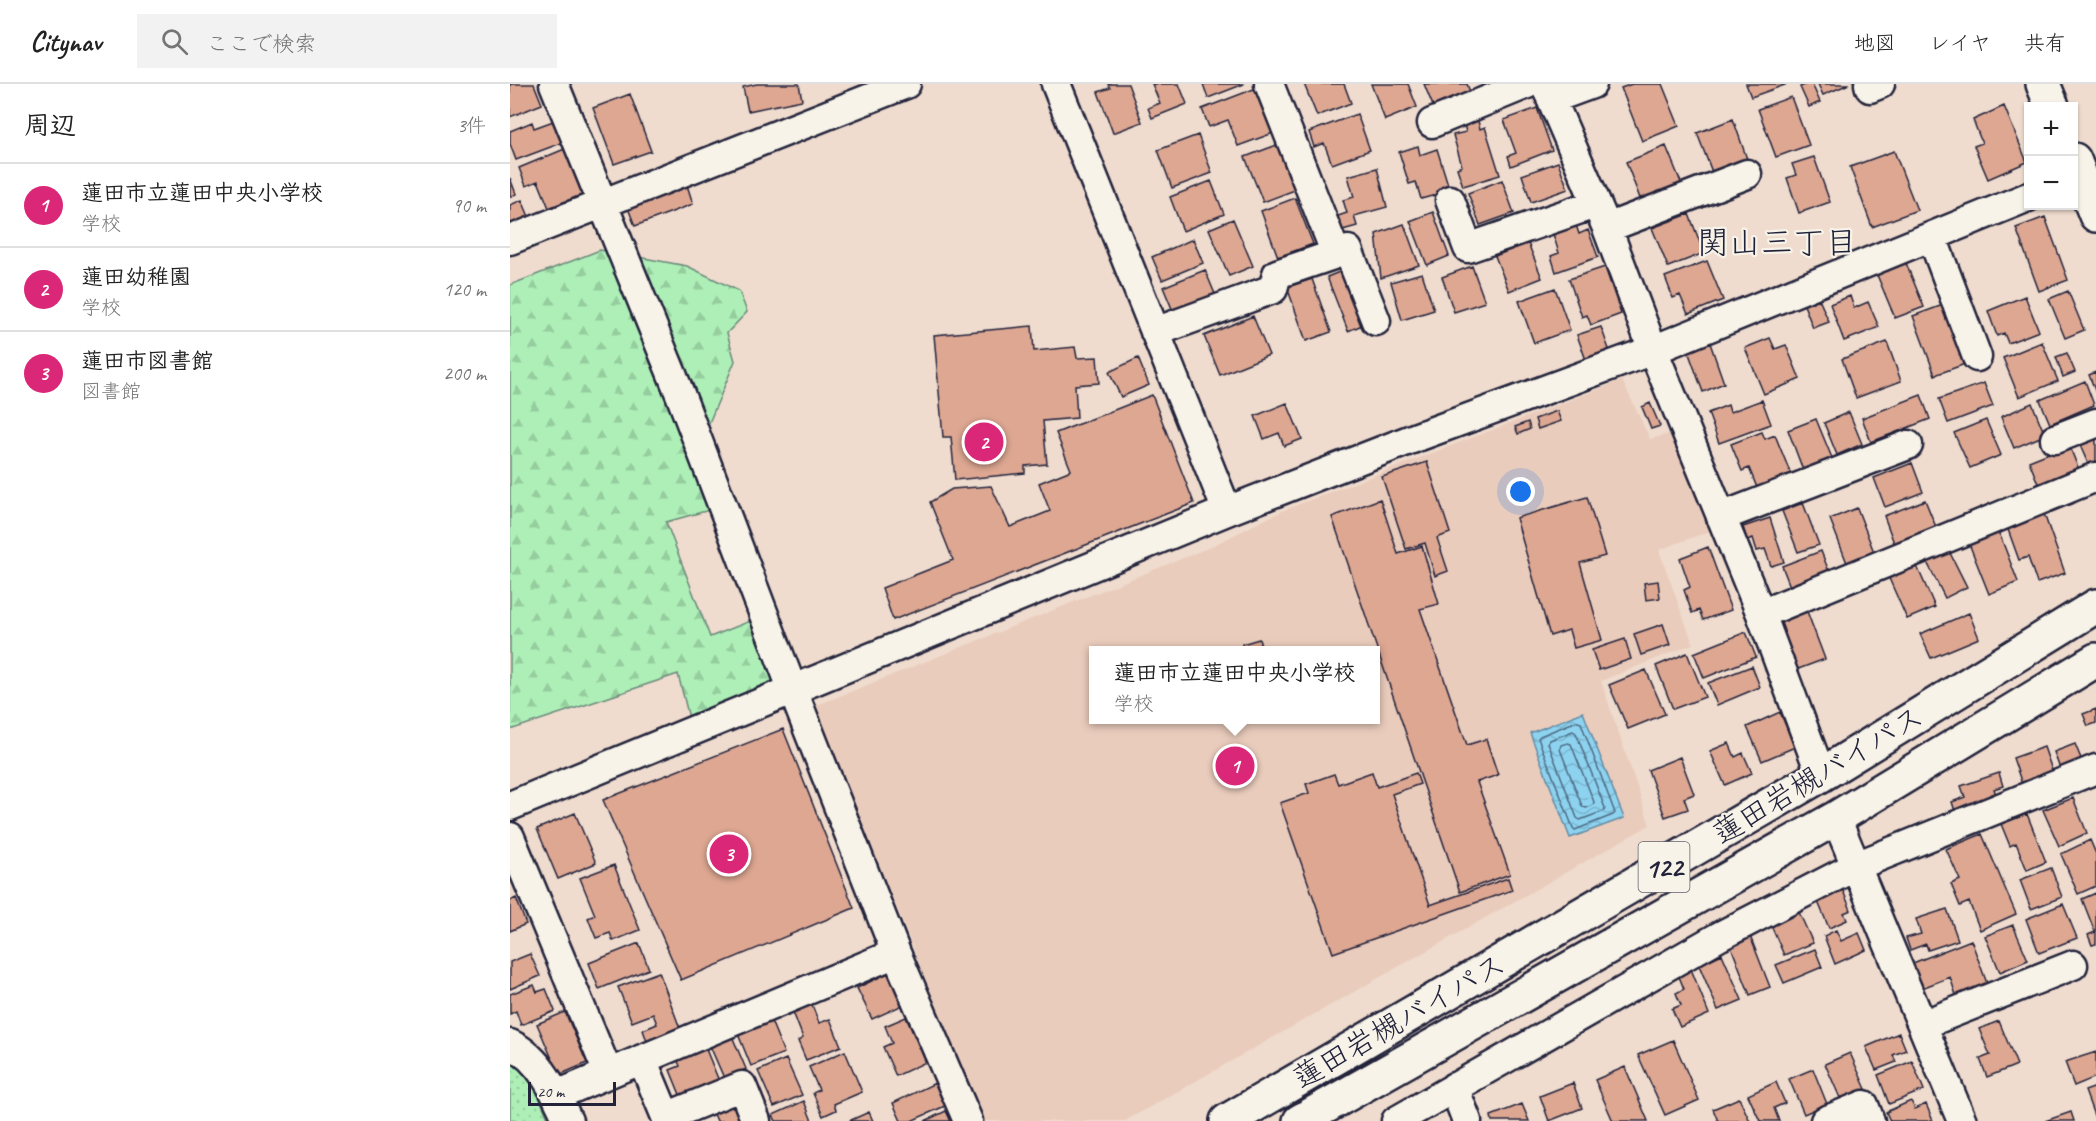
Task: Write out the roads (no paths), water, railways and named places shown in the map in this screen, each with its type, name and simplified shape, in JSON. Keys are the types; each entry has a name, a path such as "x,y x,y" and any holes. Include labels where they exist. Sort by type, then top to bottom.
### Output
{"main road":[{"path":"2043,84 2050,102"},
{"path":"2081,171 2096,215"},
{"name":"蓮田岩槻バイパス","path":"1227,1121 1821,775 2096,606"},
{"name":"蓮田岩槻バイパス","path":"1300,1121 1836,818 2096,660"}],"street":[{"path":"554,84 680,394 792,691 896,953 968,1121"},
{"path":"510,240 906,84"},
{"path":"1056,84 1227,511"},
{"path":"1269,84 1336,254"},
{"path":"1432,123 1541,89 1592,84"},
{"path":"1869,84 1870,88 1880,84"},
{"path":"1541,89 1601,216 1761,614 1821,775"},
{"path":"1450,200 1468,248 1601,216 1747,174"},
{"path":"510,806 1227,511 1417,437 1653,350 2024,199"},
{"path":"1932,237 1977,357"},
{"path":"1155,332 1273,289 1278,274 1348,250 1376,321"},
{"path":"2055,439 2096,423"},
{"path":"1721,517 1908,445"},
{"path":"1761,614 2096,477"},
{"path":"1396,1121 1720,936 1856,866 2096,769"},
{"path":"1836,818 1962,1121"},
{"path":"510,837 608,1074"},
{"path":"557,1095 896,953"},
{"path":"1922,1025 2073,965"},
{"path":"510,1044 518,1048 538,1068 557,1095 568,1121"},
{"path":"642,1059 666,1117 742,1086 756,1121"},
{"path":"1454,1088 1467,1121"},
{"path":"1825,1121 1864,1105 1870,1121"}],"water":[{"path":"1583,712 1624,818 1570,838 1530,733"}],"place":[{"name":"蓮田幼稚園","path":"984,442"},
{"name":"蓮田市立蓮田中央小学校","path":"1235,766"},
{"name":"蓮田市図書館","path":"729,854"}],"district":[{"name":"関山三丁目","path":"1777,242"}]}
